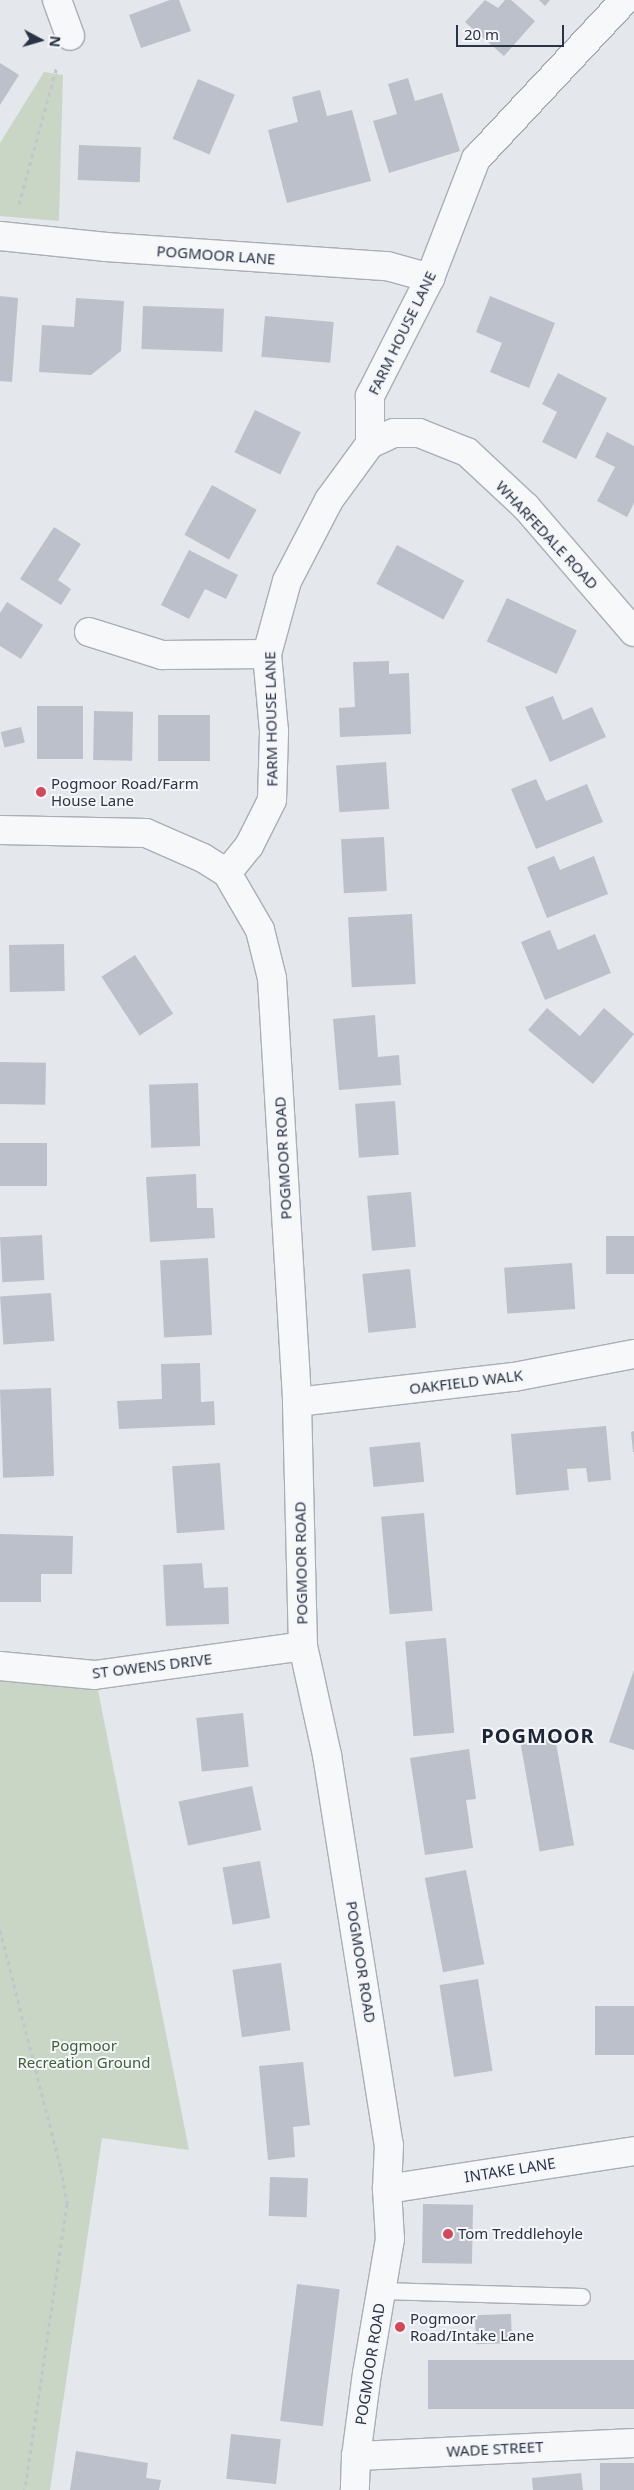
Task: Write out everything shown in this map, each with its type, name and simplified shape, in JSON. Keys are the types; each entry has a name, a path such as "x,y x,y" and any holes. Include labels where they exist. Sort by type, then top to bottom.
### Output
{"street":[{"path":"57,0 70,36"},
{"name":"FARM HOUSE LANE","path":"227,873 249,846 272,800 274,731 267,654 287,581 329,500 370,444 370,396 430,278 476,159 625,0"},
{"name":"POGMOOR LANE","path":"6,236 106,247 387,266 430,278"},
{"name":"WHARFEDALE ROAD","path":"370,444 394,432 419,433 467,452 526,507 634,632"},
{"path":"89,632 162,655 267,654"},
{"name":"POGMOOR ROAD","path":"0,830 146,833 203,858 227,873 260,930 272,978 297,1402 303,1646 327,1756 365,1981 389,2145 386,2189 390,2239 366,2373 356,2456 355,2490"},
{"name":"OAKFIELD WALK","path":"297,1402 514,1377 634,1354"},
{"name":"ST OWENS DRIVE","path":"0,1666 95,1675 303,1646"},
{"name":"INTAKE LANE","path":"386,2189 634,2151"},
{"name":"WADE STREET","path":"356,2456 634,2442"}],"lane":[{"path":"382,2291 582,2297"}],"path":[{"path":"6,236 55,69 70,36"},
{"path":"0,1930 61,2169 67,2204 25,2490"}],"green space":[{"path":"44,72 63,75 59,221 0,216 0,143"},
{"name":"Pogmoor Recreation Ground","path":"0,1673 95,1675 189,2150 102,2138 50,2490 0,2490"}],"building":[{"path":"170,0 179,0 191,31 141,48 129,15"},
{"path":"485,0 498,8 505,0 511,0 535,21 504,56 465,22"},
{"path":"539,0 550,0 545,6"},
{"path":"0,63 19,75 0,105"},
{"path":"408,78 415,101 442,93 460,151 389,173 373,121 397,114 388,84"},
{"path":"198,79 235,95 209,154 173,139"},
{"path":"320,90 327,116 352,110 371,181 287,203 268,130 298,122 292,97"},
{"path":"79,145 141,147 140,182 78,180"},
{"path":"0,296 18,298 12,382 0,381"},
{"path":"490,296 555,323 529,388 490,372 502,343 476,332"},
{"path":"76,298 124,301 121,351 91,375 39,372 42,325 74,327"},
{"path":"143,306 224,309 222,352 141,349"},
{"path":"265,316 334,322 330,363 261,357"},
{"path":"558,373 607,398 576,459 542,442 557,412 542,404"},
{"path":"255,410 301,432 280,475 234,452"},
{"path":"607,432 634,446 634,503 627,517 597,501 615,467 595,457"},
{"path":"212,485 257,510 229,560 184,535"},
{"path":"54,527 81,544 58,580 71,589 61,605 20,579"},
{"path":"397,545 464,581 443,620 376,584"},
{"path":"189,550 238,575 226,599 205,589 189,619 161,605"},
{"path":"507,598 577,631 557,674 487,642"},
{"path":"7,602 43,625 21,659 0,646 0,613"},
{"path":"389,661 389,674 409,673 411,734 340,737 339,708 355,707 353,662"},
{"path":"553,696 563,720 592,707 606,737 550,762 525,707"},
{"path":"37,706 83,706 83,759 37,759"},
{"path":"94,711 133,712 132,761 93,760"},
{"path":"158,715 210,715 210,761 158,761"},
{"path":"21,727 25,743 4,748 1,732"},
{"path":"386,762 389,809 339,812 336,765"},
{"path":"536,779 546,801 587,784 603,822 536,849 511,789"},
{"path":"384,837 387,891 344,893 341,839"},
{"path":"554,856 560,870 594,856 608,894 547,918 527,867"},
{"path":"412,914 416,984 352,987 348,917"},
{"path":"550,930 558,950 595,934 611,973 545,1000 521,942"},
{"path":"64,944 65,991 10,992 9,945"},
{"path":"135,955 173,1014 140,1035 101,977"},
{"path":"547,1008 580,1036 604,1008 634,1034 593,1084 528,1030"},
{"path":"375,1015 378,1057 399,1055 401,1085 339,1090 333,1019"},
{"path":"0,1062 46,1063 45,1105 0,1104"},
{"path":"198,1083 200,1146 151,1148 149,1085"},
{"path":"395,1101 399,1155 359,1158 355,1104"},
{"path":"0,1143 47,1143 47,1186 0,1186"},
{"path":"196,1174 197,1208 213,1208 215,1238 150,1242 146,1177"},
{"path":"411,1192 416,1247 372,1251 367,1196"},
{"path":"42,1235 44,1280 2,1282 0,1237"},
{"path":"606,1236 634,1236 634,1274 606,1274"},
{"path":"208,1258 212,1335 164,1337 160,1261"},
{"path":"572,1263 575,1309 507,1314 504,1268"},
{"path":"410,1269 416,1328 368,1333 362,1274"},
{"path":"51,1293 54,1341 3,1344 0,1297"},
{"path":"200,1363 201,1402 214,1401 215,1425 119,1429 117,1401 162,1399 161,1364"},
{"path":"51,1388 54,1476 3,1478 0,1390"},
{"path":"606,1426 611,1480 588,1482 586,1468 567,1469 569,1490 516,1495 511,1434"},
{"path":"634,1431 634,1452 633,1452 631,1432"},
{"path":"420,1442 424,1482 373,1487 369,1447"},
{"path":"220,1463 225,1530 177,1533 172,1466"},
{"path":"424,1513 433,1611 390,1614 381,1517"},
{"path":"0,1534 73,1536 72,1574 41,1574 41,1602 0,1602"},
{"path":"202,1563 204,1588 228,1587 229,1624 166,1626 163,1565"},
{"path":"446,1638 454,1733 413,1736 405,1642"},
{"path":"634,1670 634,1750 609,1742"},
{"path":"243,1713 249,1767 202,1772 196,1718"},
{"path":"555,1737 574,1845 540,1851 521,1743"},
{"path":"469,1749 476,1799 466,1800 473,1848 425,1855 410,1758"},
{"path":"252,1786 261,1830 188,1846 179,1802"},
{"path":"260,1861 270,1918 233,1925 223,1868"},
{"path":"466,1870 484,1964 443,1972 425,1878"},
{"path":"281,1963 290,2030 242,2037 232,1970"},
{"path":"478,1979 493,2071 454,2077 439,1985"},
{"path":"595,2006 634,2006 634,2055 595,2055"},
{"path":"303,2062 310,2125 293,2127 295,2157 268,2160 259,2066"},
{"path":"270,2177 308,2178 307,2217 269,2216"},
{"name":"Tom Treddlehoyle","path":"423,2204 473,2205 472,2264 422,2263"},
{"path":"297,2284 340,2289 323,2426 280,2421"},
{"path":"511,2314 512,2343 476,2344 475,2315"},
{"path":"428,2360 634,2360 634,2409 428,2409"},
{"path":"231,2434 281,2439 276,2484 226,2479"},
{"path":"76,2451 148,2463 146,2478 161,2480 159,2490 70,2490"},
{"path":"600,2463 634,2463 634,2490 600,2490"},
{"path":"581,2473 583,2490 533,2490 532,2478"}],"place":[{"name":"Pogmoor Road/Farm House Lane","path":"41,792"},
{"name":"Tom Treddlehoyle","path":"448,2234"},
{"name":"Pogmoor Road/Intake Lane","path":"400,2327"}],"district":[{"name":"POGMOOR","path":"538,1735"}]}
